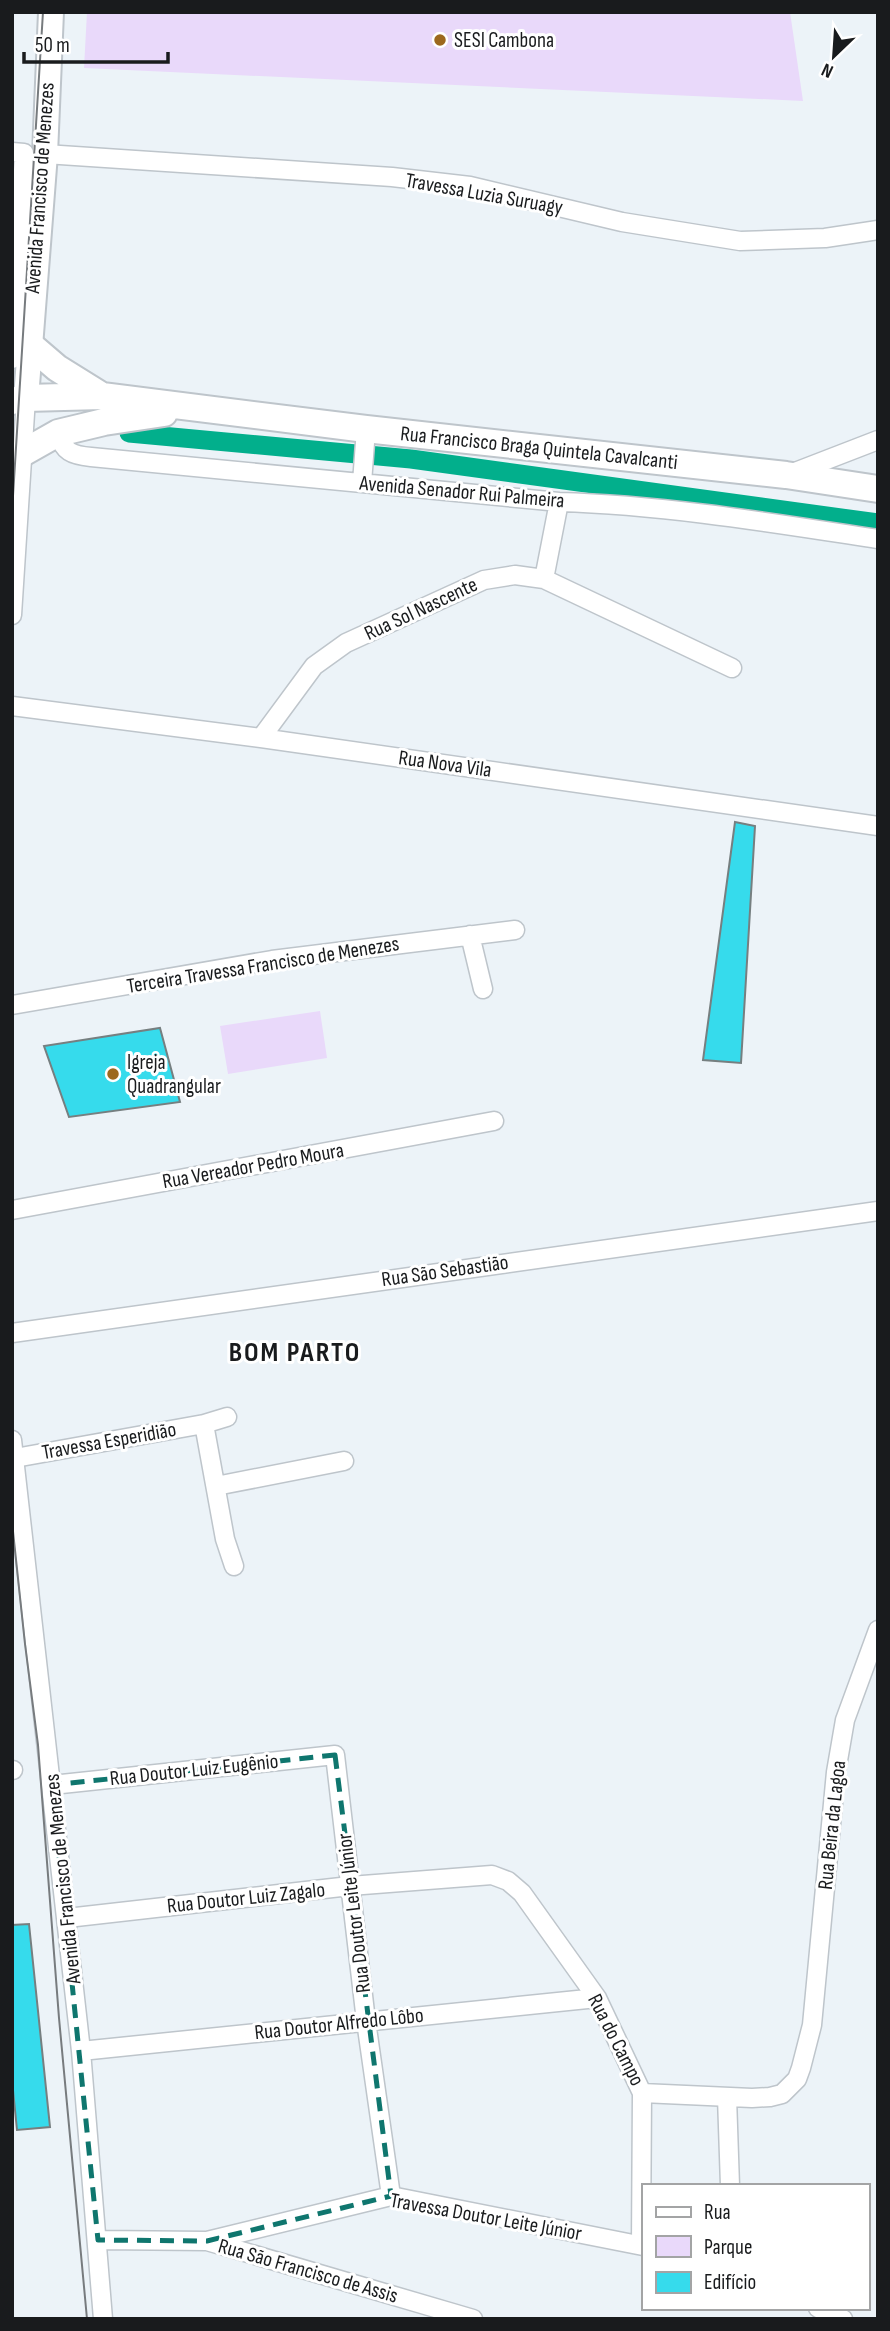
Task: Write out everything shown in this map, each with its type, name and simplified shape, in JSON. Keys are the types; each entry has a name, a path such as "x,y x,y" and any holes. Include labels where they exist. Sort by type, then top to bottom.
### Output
{"main road":[{"path":"21,351 57,368 102,396"},
{"name":"Rua Francisco Braga Quintela Cavalcanti","path":"19,400 102,396 200,407 366,435 786,475 878,489"},
{"path":"17,457 58,433 104,422 200,407"}],"street":[{"name":"Avenida Francisco de Menezes","path":"12,615 27,153 51,12"},
{"name":"Travessa Luzia Suruagy","path":"27,153 392,177 470,186 622,222 740,241 825,238 878,230"},
{"name":"Avenida Senador Rui Palmeira","path":"58,433 63,448 72,455 363,476 559,502 752,520 878,539"},
{"path":"363,476 366,435"},
{"path":"786,475 878,440"},
{"path":"544,579 559,502"},
{"name":"Rua Sol Nascente","path":"261,737 314,666 346,643 484,580 515,575 544,579 732,668"},
{"name":"Rua Nova Vila","path":"12,706 261,737 878,826"},
{"name":"Terceira Travessa Francisco de Menezes","path":"12,1005 272,960 515,930"},
{"path":"470,935 483,989"},
{"name":"Rua Vereador Pedro Moura","path":"12,1210 494,1121"},
{"name":"Rua São Sebastião","path":"12,1333 878,1211"},
{"name":"Travessa Esperidião","path":"15,1458 204,1424 228,1417"},
{"name":"Travessa Esperidião","path":"204,1424 225,1539 234,1566"},
{"name":"Avenida Francisco de Menezes","path":"12,1440 81,2051 103,2319"},
{"path":"216,1486 344,1461"},
{"name":"Rua Beira da Lagoa","path":"812,2025 836,1772 845,1720 878,1630"},
{"name":"Rua Doutor Luiz Eugênio","path":"52,1785 335,1755"},
{"name":"Rua Doutor Leite Júnior","path":"335,1755 366,2021 391,2196"},
{"name":"Rua Doutor Luiz Zagalo","path":"67,1918 350,1886 492,1875 508,1881"},
{"name":"Rua do Campo","path":"508,1881 522,1893 597,1998 642,2094 770,2098 789,2089 797,2080 812,2025"},
{"name":"Rua Doutor Alfredo Lôbo","path":"81,2051 597,1998"},
{"path":"642,2094 642,2246"},
{"path":"727,2097 730,2184"},
{"name":"Travessa Doutor Leite Júnior","path":"207,2241 391,2196 642,2246"},
{"name":"Rua São Francisco de Assis","path":"98,2239 207,2241 473,2319"},
{"path":"823,2310 843,2319"}],"highlighted area":[{"path":"335,1755 391,2196 207,2241 98,2240 52,1785"}],"green space":[{"name":"SESI Cambona","path":"87,12 790,12 803,101 84,68"},
{"path":"320,1011 327,1058 228,1074 220,1026"}],"building":[{"path":"735,822 755,826 741,1063 703,1060"},
{"name":"Igreja Quadrangular","path":"160,1028 180,1102 69,1117 44,1046"},
{"path":"29,1924 50,2127 17,2130 12,2080 12,1925"}],"waterway":[{"path":"129,433 411,459 878,523"}],"tram line":[{"path":"12,512 43,12"},
{"path":"12,1522 38,1745 59,2018 87,2319"}],"place":[{"name":"SESI Cambona","path":"440,40"},
{"name":"Igreja Quadrangular","path":"113,1074"}],"district":[{"name":"BOM PARTO","path":"295,1352"}]}
